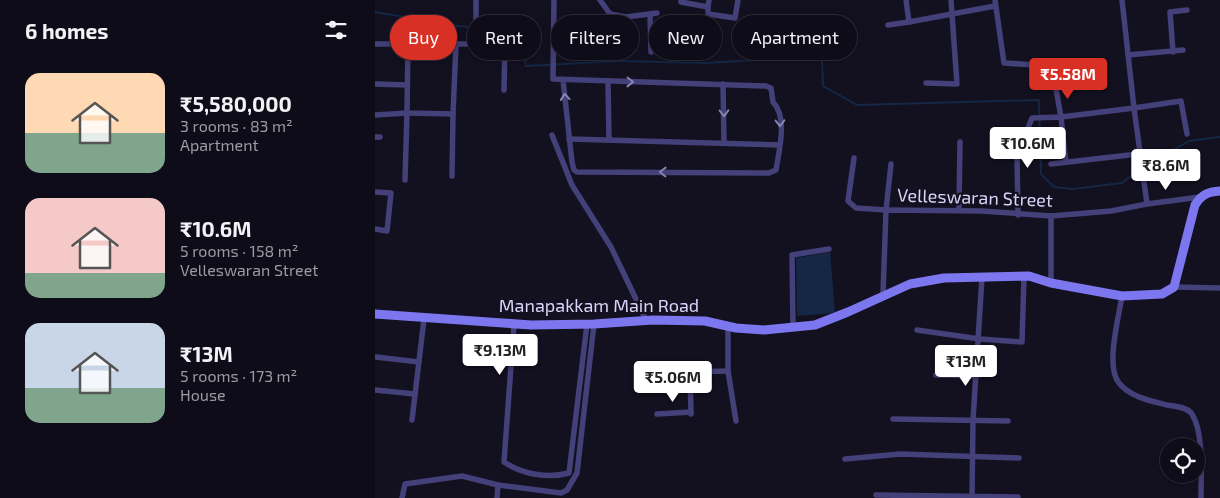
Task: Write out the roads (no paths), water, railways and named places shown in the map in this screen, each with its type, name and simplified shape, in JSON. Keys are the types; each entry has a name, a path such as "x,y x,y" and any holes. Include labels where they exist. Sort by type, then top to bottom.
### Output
{"main road":[{"path":"1174,287 1195,205 1200,197 1208,192 1220,191"},
{"name":"Manapakkam Main Road","path":"375,314 514,325 591,324 646,320 705,321 764,330 815,325 848,312 883,294 910,284 943,278 1024,277 1122,296 1162,294 1174,287"}],"street":[{"path":"476,0 476,15"},
{"path":"554,0 553,79 761,84 771,88 773,102 779,107 780,112 776,170 773,173 577,172 574,170 572,162 563,80"},
{"path":"600,0 610,14 626,17 649,15"},
{"path":"681,0 681,2 708,7"},
{"path":"709,0 708,14 735,18 738,0"},
{"path":"906,0 909,22"},
{"path":"926,83 957,84 951,0"},
{"path":"1122,0 1138,154 1147,204"},
{"path":"888,25 995,3 1005,63 1053,66 1066,162"},
{"path":"1173,52 1170,12 1187,10"},
{"path":"650,15 657,13"},
{"path":"375,44 390,44"},
{"path":"1128,55 1183,50"},
{"path":"405,180 408,60"},
{"path":"452,176 455,60"},
{"path":"504,90 505,60"},
{"path":"608,81 609,140"},
{"path":"375,84 407,85"},
{"path":"723,84 724,143"},
{"path":"1018,215 1017,156 1032,118 1061,117 1181,101 1187,134"},
{"path":"375,114 453,114"},
{"path":"553,135 572,185 611,247 646,320"},
{"path":"569,139 779,145"},
{"path":"959,210 960,142"},
{"path":"1051,164 1138,154"},
{"path":"854,158 849,204 856,208 886,210 891,164"},
{"path":"375,192 391,193 387,231 375,230"},
{"name":"Velleswaran Street","path":"883,294 886,210 959,210 1051,216 1111,211 1200,197"},
{"path":"1051,216 1051,283"},
{"path":"793,328 792,255 829,249"},
{"path":"972,496 973,420 980,339 982,277"},
{"path":"917,330 980,339 1022,342 1024,277"},
{"path":"1174,287 1220,288"},
{"path":"1122,296 1113,356 1118,383 1133,394 1148,400 1183,408 1191,414 1199,435 1201,498"},
{"path":"412,420 424,319"},
{"path":"514,325 504,462 531,474 557,476 569,473 591,324"},
{"path":"402,498 405,484 462,476 498,485 561,496 577,473 591,324"},
{"path":"728,326 728,371 735,421"},
{"path":"376,357 419,362"},
{"path":"657,414 691,413 690,372 728,371"},
{"path":"936,375 977,376"},
{"path":"656,385 691,388"},
{"path":"375,390 415,394"},
{"path":"893,419 1008,421"},
{"path":"845,459 900,454 1019,458"},
{"path":"497,498 498,485"},
{"path":"876,495 1018,497"}],"water":[{"path":"830,252 835,313 797,316 796,258"}],"waterway":[{"path":"375,12 457,26 521,31 526,66 620,61 705,63 757,60 762,44 822,56 823,86 857,105 1039,100 1041,174 1054,187 1073,189 1122,183 1140,169 1189,141 1220,137"}]}
